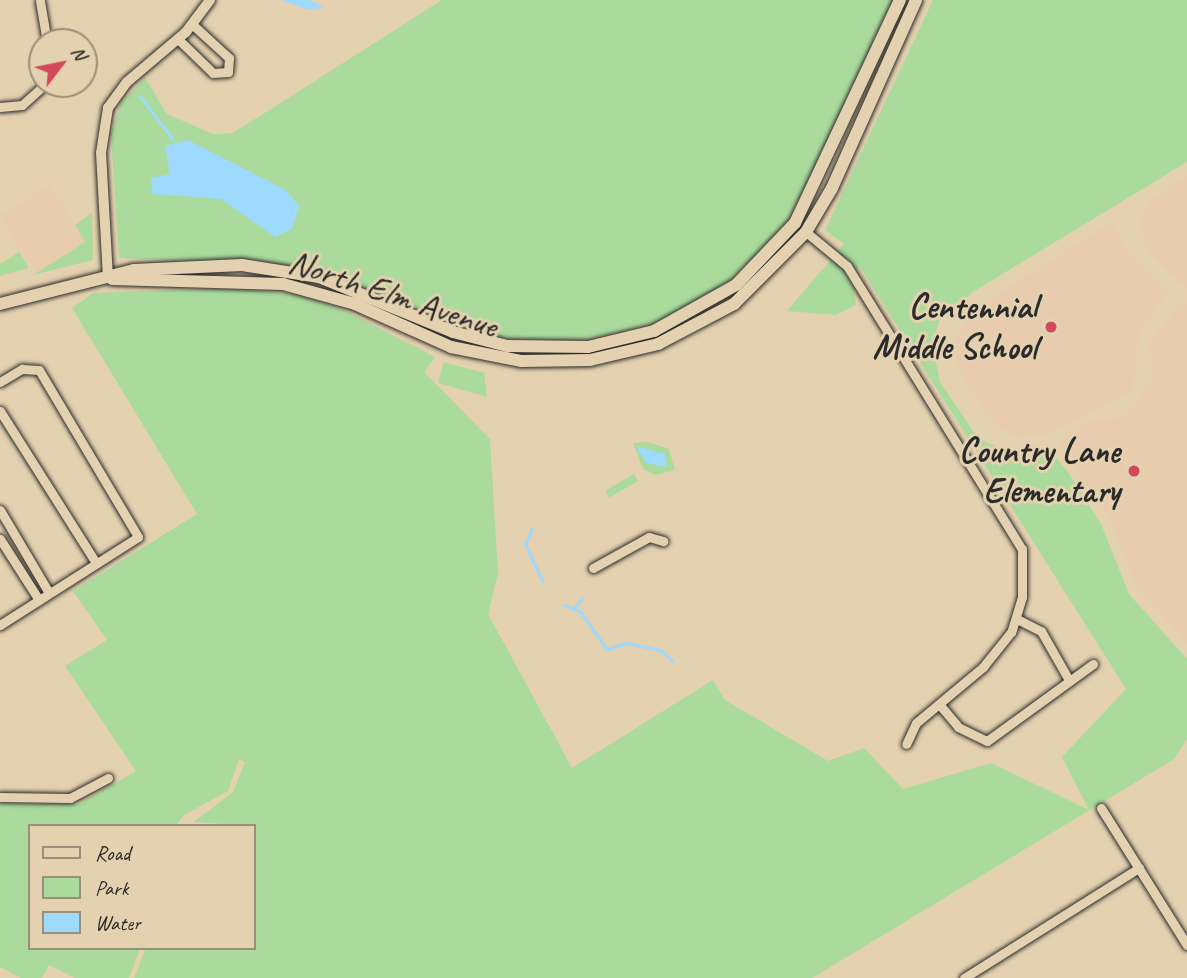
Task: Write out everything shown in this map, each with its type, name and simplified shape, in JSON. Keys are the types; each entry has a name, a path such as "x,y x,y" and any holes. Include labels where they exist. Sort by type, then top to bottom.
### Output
{"main road":[{"name":"North Elm Avenue","path":"108,278 216,265 294,271 343,284 453,332 507,346 588,347 654,331 736,285 795,223 900,0"},
{"name":"North Elm Avenue","path":"108,278 136,284 283,284 355,304 451,347 504,359 574,362 659,344 741,298 806,232 839,174 916,0"},
{"path":"795,223 806,232"},
{"path":"0,304 108,278"},
{"path":"654,331 659,344"},
{"path":"504,359 507,346"}],"street":[{"path":"45,28 40,0 49,0"},
{"path":"108,278 101,153 105,118 127,82 178,40 193,25 210,0"},
{"path":"178,40 213,73 228,72 229,58 193,25"},
{"path":"0,107 22,105 30,98"},
{"path":"806,232 847,266 1022,549 1024,577 1017,619 983,667 916,723 906,744"},
{"path":"0,382 22,369 39,370 138,537 0,625"},
{"path":"0,411 96,563"},
{"path":"0,510 49,593"},
{"path":"593,568 649,537 663,541"},
{"path":"0,539 38,600"},
{"path":"1017,619 1041,631 1069,680"},
{"path":"939,704 958,727 987,741 1093,664"},
{"path":"0,797 70,798 108,778"},
{"path":"1101,808 1187,945"},
{"path":"964,978 1139,869"}],"shaded area":[{"path":"1187,176 1187,289 1147,252 1139,222 1151,200"},
{"path":"50,185 86,242 35,273 0,216"},
{"name":"Centennial Middle School","path":"1112,222 1127,251 1168,292 1139,331 1133,390 1051,433 1016,437 994,423 973,394 956,363 955,338 973,310"},
{"name":"Country Lane Elementary","path":"1181,304 1187,304 1187,644 1138,590 1109,518 1060,444 1087,421 1118,419 1131,409 1152,379 1150,340"}],"green space":[{"path":"442,0 893,0 825,155 783,229 722,288 657,323 580,341 501,338 302,266 119,258 111,134 121,103 145,78 167,114 213,134 233,133"},
{"path":"933,0 1187,0 1187,162 971,293 949,316 942,312 932,344 940,382 978,438 1015,455 1036,456 1047,447 1068,472 1101,524 1129,594 1187,659 1187,739 1174,759 812,978 134,978 145,950 256,950 256,824 194,822 233,792 245,762 239,759 228,791 184,815 177,824 28,824 28,950 139,950 129,978 75,978 49,965 42,978 21,978 0,967 0,804 79,804 136,771 65,666 107,640 73,591 197,514 72,308 93,293 231,288 299,295 346,311 435,357 424,372 490,439 498,573 488,614 572,768 713,680 725,700 828,761 864,748 903,789 991,763 1089,810 1062,757 1126,689 860,267 852,277 856,305 836,315 787,311 844,244 825,230"},
{"path":"92,213 93,260 33,275 85,242 75,225"},
{"path":"19,252 29,268 0,276 0,264"},
{"path":"444,362 484,373 487,397 438,383"},
{"path":"648,442 669,449 675,470 655,475 643,469 633,443"},
{"path":"634,474 638,481 609,497 605,491"}],"water":[{"path":"281,0 310,0 324,7 309,10"},
{"path":"188,140 286,190 299,206 292,229 275,237 221,199 152,194 151,178 170,174 165,146"},
{"path":"636,446 665,454 666,467 646,463"}],"waterway":[{"path":"141,97 173,139"},
{"path":"532,529 526,545 543,581"},
{"path":"574,608 582,598"},
{"path":"564,605 581,612 607,649 627,643 661,650 673,661"}],"place":[{"name":"Centennial Middle School","path":"1051,327"},
{"name":"Country Lane Elementary","path":"1134,471"}]}
